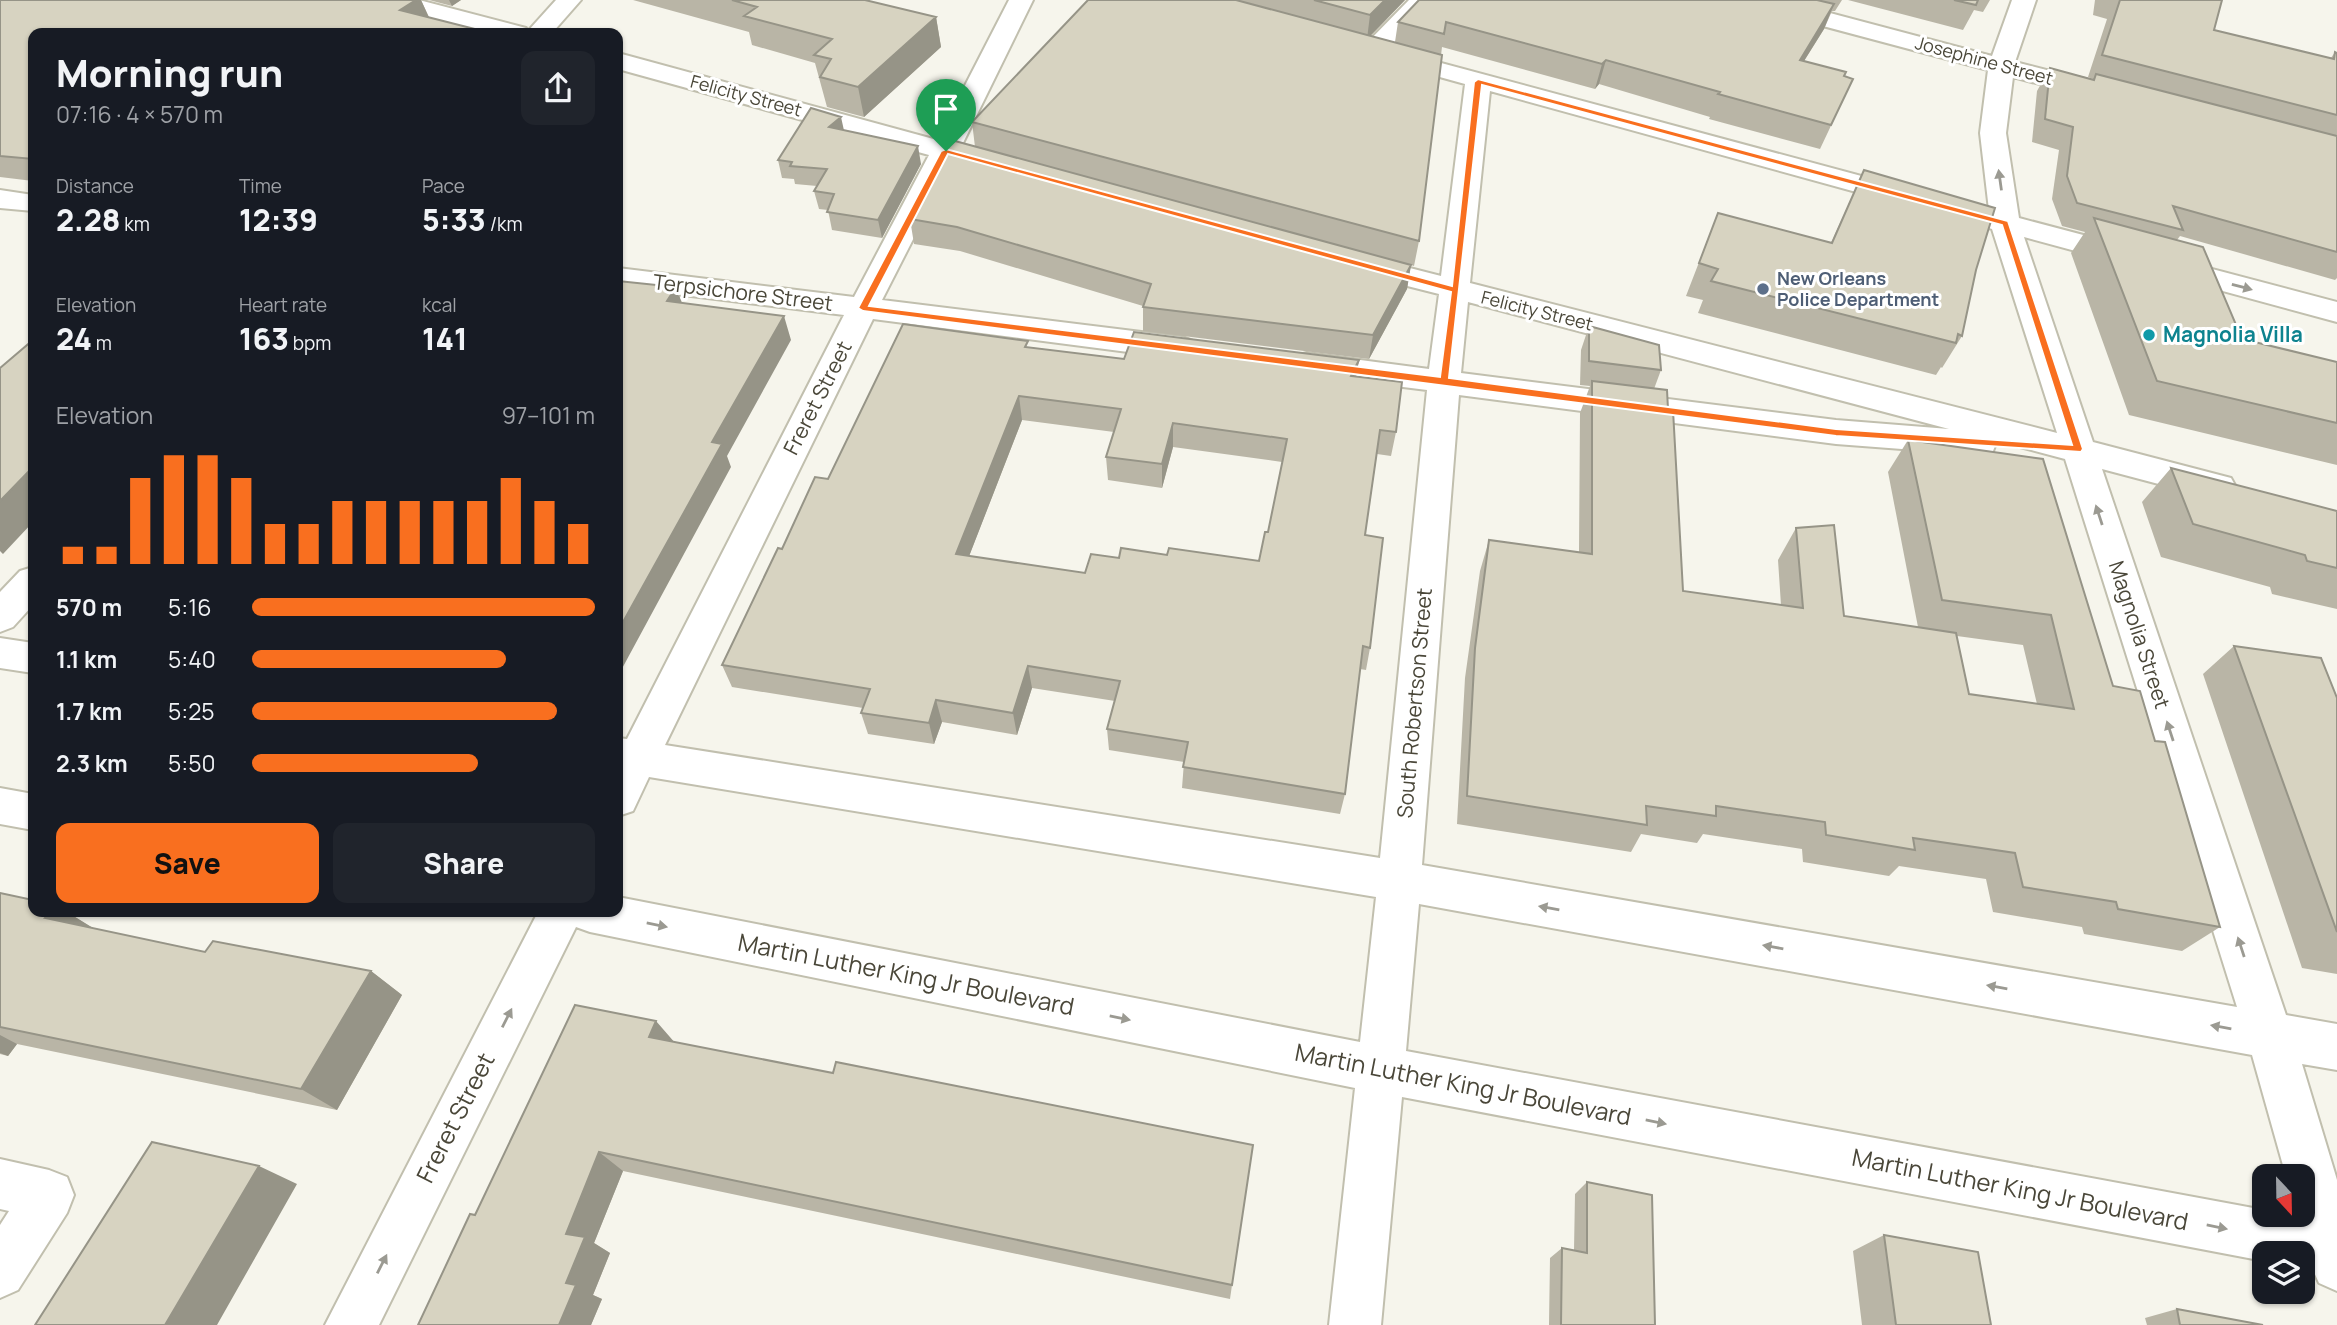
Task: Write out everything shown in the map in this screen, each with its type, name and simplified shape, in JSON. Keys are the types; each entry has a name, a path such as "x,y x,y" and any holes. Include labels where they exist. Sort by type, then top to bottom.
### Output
{"street":[{"path":"391,0 498,28"},
{"path":"544,28 569,0"},
{"name":"Freret Street","path":"623,778 628,757 946,151 1021,0"},
{"path":"1422,0 1360,48 1938,205"},
{"name":"Josephine Street","path":"1753,0 2122,97"},
{"name":"Magnolia Street","path":"2024,0 2001,66 1993,133 2005,223 2270,1036 2335,1254"},
{"name":"Felicity Street","path":"623,62 1026,173"},
{"name":"South Robertson Street","path":"1355,1325 1399,881 1444,381 1478,82"},
{"path":"0,199 28,202"},
{"path":"1965,212 2337,312"},
{"name":"Felicity Street","path":"1335,257 2246,494"},
{"name":"Terpsichore Street","path":"623,278 1209,351"},
{"path":"1278,360 1836,432 2078,449"},
{"path":"0,617 28,586"},
{"path":"0,653 28,657"},
{"path":"628,757 1399,881 2337,1047"},
{"path":"0,806 28,811"},
{"name":"Freret Street","path":"351,1325 558,917"},
{"name":"Martin Luther King Jr Boulevard","path":"615,917 1381,1070 2335,1254"},
{"path":"0,1184 49,1195 0,1272"}],"building":[{"path":"0,0 416,0 400,10 471,28 28,28 28,159 0,156"},
{"path":"732,0 865,0 936,17 858,87 820,77 831,59 814,55 832,39 744,16 757,7"},
{"path":"1088,0 1236,0 1442,55 1419,241 972,122"},
{"path":"1314,0 1385,0 1370,15"},
{"path":"1419,0 1817,0 1834,4 1800,60 1846,72 1844,76 1853,79 1831,125 1606,60 1602,64 1446,22 1444,34 1398,22"},
{"path":"1954,0 1978,0 1976,5"},
{"path":"2120,0 2222,0 2214,30 2334,59 2335,52 2337,53 2337,115 2102,55"},
{"path":"2050,68 2094,80 2096,74 2337,136 2337,252 2173,206 2183,230 2077,203 2067,176 2073,127 2045,119"},
{"path":"811,108 841,117 829,127 918,146 878,220 827,212 834,194 814,191 827,169 790,166 792,162 778,160"},
{"path":"955,141 1411,265 1373,335 1143,307 1151,284 957,227 910,219 947,147"},
{"path":"1864,170 1995,208 1976,270 1962,336 1958,334 1956,343 1711,281 1718,269 1699,263 1718,213 1832,243"},
{"path":"2094,218 2203,247 2242,339 2337,362 2337,423 2157,381"},
{"path":"623,282 676,287 667,301 784,316 712,442 722,444 623,622"},
{"path":"903,324 1028,341 1025,347 1124,359 1134,332 1359,360 1351,376 1402,382 1396,432 1380,430 1365,535 1383,538 1370,648 1363,646 1345,794 1183,767 1188,742 1107,729 1120,681 1028,666 1013,713 936,700 929,723 861,713 870,689 722,665 778,548 782,549 815,477 828,479","holes":["1019,396 1121,409 1106,457 1162,464 1173,423 1287,439 1268,532 1265,532 1259,561 1169,548 1167,555 1121,548 1119,558 1091,554 1085,573 956,554"]},
{"path":"1589,326 1659,345 1661,370 1589,361"},
{"path":"28,344 28,472 0,501 0,368"},
{"path":"1592,381 1667,390 1668,409 1673,410 1683,591 1803,608 1796,528 1834,525 1844,616 1956,633 1969,694 2074,709 2051,615 1942,600 1908,440 2043,459 2113,686 2140,691 2155,741 2165,742 2220,927 2118,909 2116,902 2023,887 2015,853 1913,838 1915,850 1826,835 1825,822 1716,806 1716,816 1646,806 1647,825 1467,796 1475,648 1489,540 1592,554"},
{"path":"2171,468 2337,511 2337,568 2307,561 2305,555 2193,524"},
{"path":"2234,646 2321,658 2337,698 2337,932"},
{"path":"0,893 28,899 28,917 46,917 205,952 213,941 371,971 301,1089 0,1027"},
{"path":"575,1005 656,1021 649,1037 833,1073 836,1062 1253,1145 1232,1285 599,1152 566,1234 585,1237 566,1283 576,1285 559,1325 418,1325 470,1214 475,1215"},
{"path":"152,1142 259,1166 165,1325 35,1325"},
{"path":"1587,1182 1652,1195 1655,1325 1561,1325 1562,1248 1587,1253"},
{"path":"1884,1235 1978,1252 1991,1325 1896,1325"},
{"path":"2177,1309 2263,1325 2180,1325"}],"place":[{"name":"New Orleans Police Department","path":"1763,289"},
{"name":"Magnolia Villa","path":"2149,335"}],"route":[{"path":"946,151 863,308 1444,381 1456,290 1478,82 2005,223 2078,449 1836,432 1444,381 1456,290 946,151"}]}
